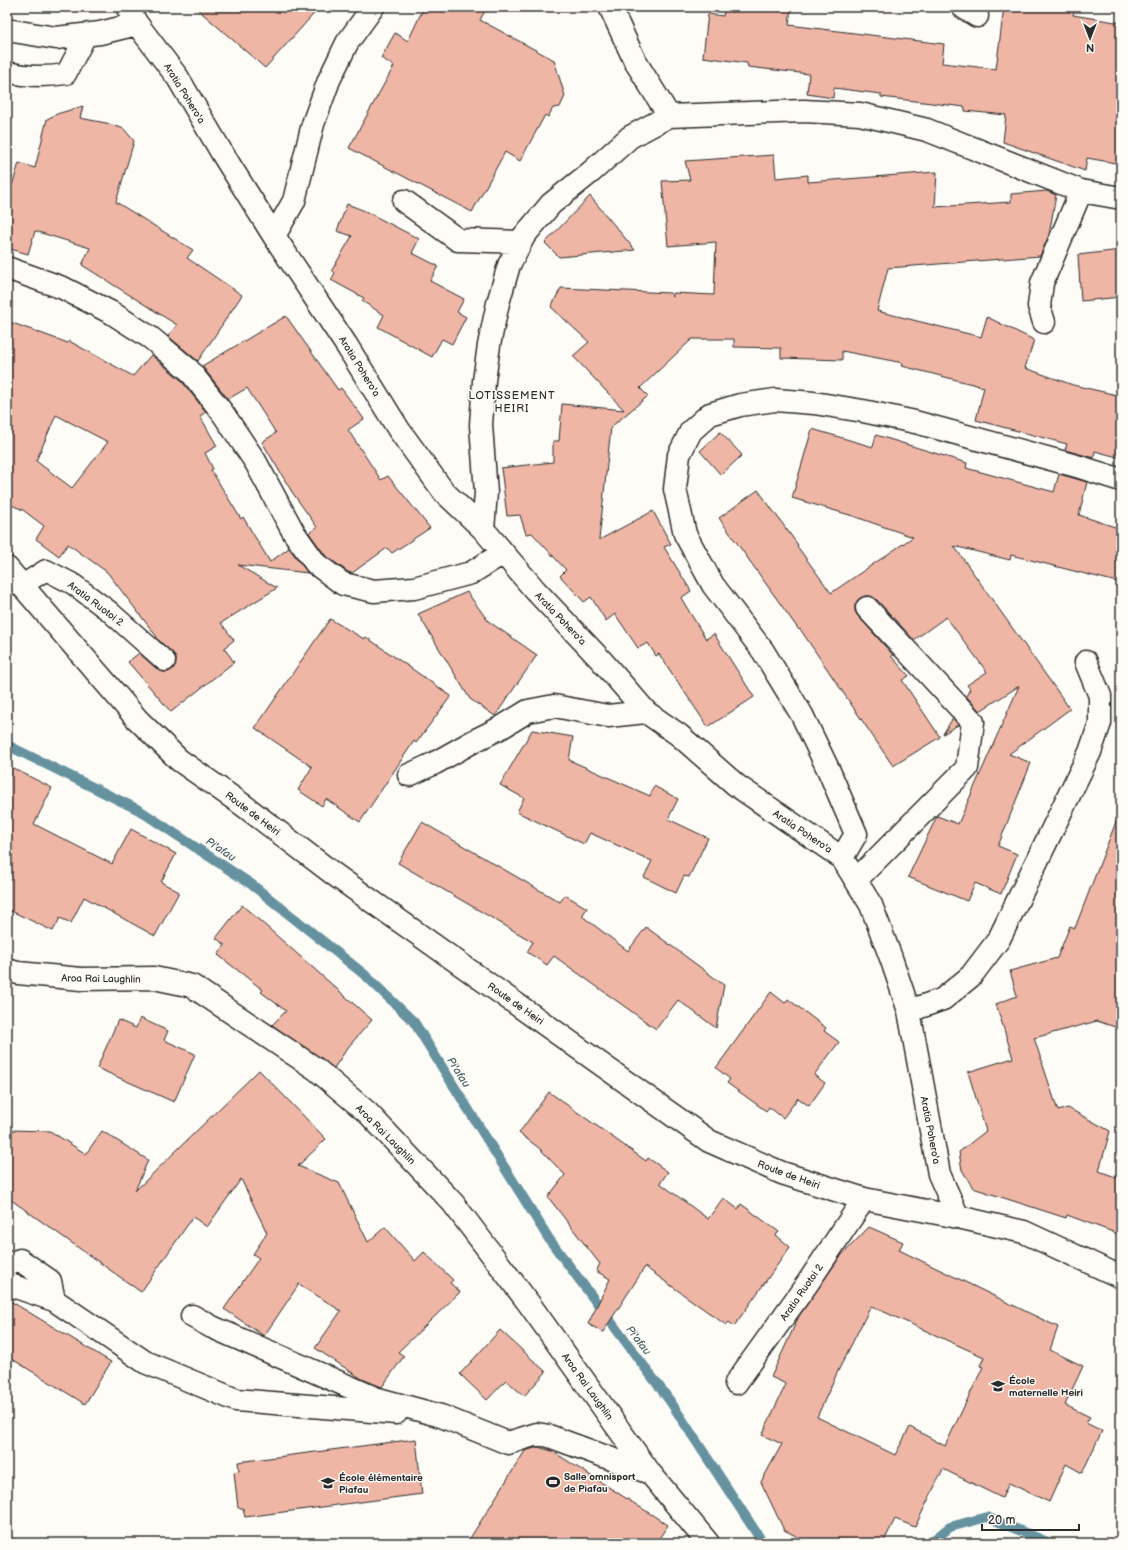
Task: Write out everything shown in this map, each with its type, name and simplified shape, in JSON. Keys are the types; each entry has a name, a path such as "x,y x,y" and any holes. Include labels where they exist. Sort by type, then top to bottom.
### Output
{"street":[{"path":"274,236 294,201 313,124 329,80 347,43 373,7"},
{"path":"610,7 635,61 669,116"},
{"path":"7,30 56,38 87,34 132,16"},
{"name":"Aratia Pohero'a","path":"132,16 178,78 222,153 274,236 347,346 399,430 444,492 483,529 535,590 601,660 646,712 678,735 736,785 842,858 871,905 909,1012 939,1174 958,1217"},
{"path":"483,529 486,493 481,425 484,381 489,345 498,303 509,265 520,242 551,204 591,172 630,137 669,116 804,111 860,114 927,130 1081,191 1121,198"},
{"path":"1044,322 1038,306 1042,283 1081,191"},
{"path":"404,201 458,240 520,242"},
{"path":"7,268 63,288 112,313 151,338 189,370 222,412 255,461 294,533 316,564 343,584 374,591 414,588 471,573 503,553"},
{"path":"842,858 856,834 829,771 802,714 763,651 713,585 685,534 675,489 678,455 691,430 710,414 740,405 775,400 814,403 916,422 1080,467 1121,480"},
{"name":"Route de Heiri","path":"7,568 137,719 179,760 243,805 335,875 709,1141 782,1173 864,1199 958,1217 1024,1232 1121,1277"},
{"path":"856,880 967,768 973,722 866,608"},
{"path":"909,1012 943,999 971,976 999,939 1090,752 1100,723 1100,696 1086,662"},
{"path":"409,775 435,763 502,727 528,711 554,706 608,716 646,712"},
{"name":"Aroa Rai Laughlin","path":"7,970 18,973 81,979 154,978 192,986 316,1069 368,1114 454,1203 530,1305 650,1473 708,1543"},
{"name":"Aratia Ruotoi 2","path":"736,1383 807,1284 864,1199"},
{"path":"7,1265 20,1260 50,1281 54,1300"},
{"path":"7,1284 54,1300 145,1362 236,1400 441,1416"},
{"path":"192,1316 212,1327 375,1398 441,1416 508,1443 537,1434 549,1436 650,1473"}],"lane":[{"path":"7,72 19,75 47,77 66,74 87,34"},
{"name":"Aratia Ruotoi 2","path":"21,586 46,570 73,584 119,620 165,661"}],"building":[{"path":"195,7 320,7 265,68"},
{"path":"424,7 487,7 480,20 554,60 565,96 560,107 553,108 548,117 545,115 520,161 505,152 472,212 349,148 394,66 381,58 395,33 408,41"},
{"path":"725,7 791,7 789,25 944,44 942,63 996,69 1004,7 1075,7 1073,15 1121,23 1121,164 1087,158 1085,171 1003,142 1006,115 965,111 965,107 881,97 881,94 834,88 833,98 807,94 809,74 748,67 747,63 703,57 708,14 723,16"},
{"path":"83,106 80,118 106,123 124,129 134,141 116,202 193,250 187,258 242,295 198,361 168,336 177,325 82,265 90,248 35,231 28,254 7,248 7,202 19,163 35,168 47,119 57,114"},
{"path":"774,155 776,178 808,175 808,182 937,172 935,207 1011,202 1011,194 1047,191 1056,195 1049,235 1040,256 888,268 877,311 981,337 987,317 1034,340 1025,368 1073,385 1121,396 1121,458 1095,451 1094,458 1065,450 1067,444 976,420 984,387 902,366 903,363 842,351 842,360 781,358 781,348 734,347 734,339 692,339 640,388 648,396 611,427 599,540 653,511 671,544 664,547 691,591 681,598 706,639 714,634 754,697 708,727 659,654 656,656 648,643 638,648 615,614 606,621 591,597 584,602 560,576 566,570 532,533 526,534 520,515 507,516 501,468 553,462 553,441 559,441 562,404 624,410 573,356 589,342 551,307 561,288 670,293 673,297 673,293 714,295 716,242 668,246 662,181 690,180 685,161"},
{"path":"590,196 635,250 559,257 545,243"},
{"path":"347,204 365,211 419,239 412,253 438,266 430,281 464,299 457,312 466,317 452,344 442,339 432,357 378,327 384,315 362,301 364,298 331,280 335,273 332,270 352,236 337,231"},
{"path":"1121,250 1121,297 1081,301 1078,255"},
{"path":"286,316 338,390 341,388 364,419 348,430 381,480 388,476 430,528 392,553 387,548 352,573 348,572 325,555 309,533 317,527 292,492 262,442 276,433 247,388 228,399 202,366"},
{"path":"7,321 68,343 69,341 133,376 151,355 180,379 206,412 200,416 217,446 205,453 213,469 211,470 241,519 243,517 270,562 289,548 308,573 238,565 277,588 221,623 234,640 224,648 234,662 171,712 128,662 139,653 158,670 168,672 173,669 176,664 176,658 173,653 156,638 157,637 107,572 68,544 59,556 36,539 44,526 23,510 7,503","holes":["56,415 108,442 72,488 36,461"]},
{"path":"812,429 873,447 876,435 967,463 966,468 1054,492 1059,474 1087,482 1079,515 1121,529 1121,583 1011,555 1010,560 954,546 1070,709 1009,754 1031,763 998,846 1017,854 1001,894 975,883 967,901 908,877 937,816 958,824 1019,686 980,711 966,696 970,689 967,685 987,672 946,617 914,640 876,599 871,596 865,596 859,599 855,605 855,611 909,676 902,680 940,737 893,766 800,629 799,630 719,518 758,490 831,593 913,537 853,516 792,498"},
{"path":"720,432 742,455 721,475 700,451"},
{"path":"467,592 488,621 537,655 495,716 470,699 418,614"},
{"path":"330,619 364,639 366,637 451,696 416,743 414,741 360,822 326,799 322,806 298,790 312,767 255,728"},
{"path":"953,718 958,725 943,734"},
{"path":"532,730 573,737 569,760 650,796 654,786 678,799 668,819 708,838 689,877 684,876 676,893 644,877 652,861 590,833 584,844 517,812 524,798 500,785"},
{"path":"7,765 52,788 34,824 112,864 131,829 176,854 161,882 179,892 155,936 84,897 71,923 60,918 53,931 7,909"},
{"path":"1119,814 1121,814 1121,1029 1097,1021 1034,1038 1058,1111 1068,1108 1110,1131 1099,1171 1121,1179 1121,1235 1067,1215 1066,1218 973,1188 962,1170 959,1152 986,1131 968,1072 1013,1058 996,1004 1017,996 1010,971 1057,958 1070,926 1075,928"},
{"path":"422,822 560,902 565,895 587,908 582,916 628,951 646,927 724,985 716,1028 678,1000 656,1029 554,956 547,965 527,952 533,942 398,863"},
{"path":"242,905 372,1020 349,1046 334,1068 272,1025 286,1011 261,992 263,990 218,955 225,945 216,938"},
{"path":"771,992 785,1003 788,999 826,1028 824,1031 839,1042 814,1075 825,1083 809,1106 798,1098 783,1118 769,1107 766,1111 727,1083 730,1079 716,1068"},
{"path":"140,1018 168,1031 164,1040 195,1054 174,1102 97,1068 118,1020 136,1028"},
{"path":"259,1070 326,1139 298,1166 339,1183 368,1242 385,1227 415,1261 424,1252 453,1280 450,1283 460,1292 398,1352 404,1356 382,1387 362,1379 315,1348 341,1311 299,1284 264,1336 224,1309 259,1258 253,1254 267,1233 241,1179 207,1227 193,1217 141,1292 7,1197 7,1130 50,1131 86,1154 102,1131 148,1160 135,1191"},
{"path":"549,1092 646,1161 648,1158 668,1172 660,1183 708,1219 723,1198 738,1209 741,1204 779,1232 776,1235 790,1247 734,1326 729,1322 726,1325 645,1267 603,1332 588,1324 610,1279 596,1271 600,1264 548,1197 565,1175 539,1148 519,1133"},
{"name":"École maternelle Heiri","path":"869,1227 903,1242 899,1250 1058,1327 1050,1350 1083,1366 1065,1405 1090,1417 1086,1423 1102,1431 1082,1473 1066,1464 1049,1502 1009,1483 1002,1498 943,1469 915,1527 895,1519 883,1543 810,1543 784,1530 761,1482 782,1444 762,1435 786,1384 771,1377 799,1316 839,1258","holes":["871,1306 984,1357 980,1366 983,1367 945,1446 910,1427 895,1455 817,1417 837,1373"]},
{"path":"7,1299 111,1362 85,1404 7,1356"},
{"path":"500,1330 546,1372 524,1396 506,1380 487,1400 460,1374"},
{"name":"École élémentaire Piafau","path":"416,1439 422,1494 245,1517 243,1508 238,1508 234,1472 239,1471 238,1462"},
{"name":"Salle omnisport de Piafau","path":"538,1447 552,1451 668,1525 656,1543 467,1543 525,1451"}],"waterway":[{"name":"Pi'afau","path":"7,745 139,810 251,884 365,975 414,1022 549,1239 670,1401 763,1543"},
{"name":"Pi'afau","path":"930,1543 950,1527 987,1517 1050,1543"}],"place":[{"name":"École maternelle Heiri","path":"998,1386"},
{"name":"Salle omnisport de Piafau","path":"553,1482"},
{"name":"École élémentaire Piafau","path":"328,1483"}],"district":[{"name":"LOTISSEMENT HEIRI","path":"512,401"}]}
